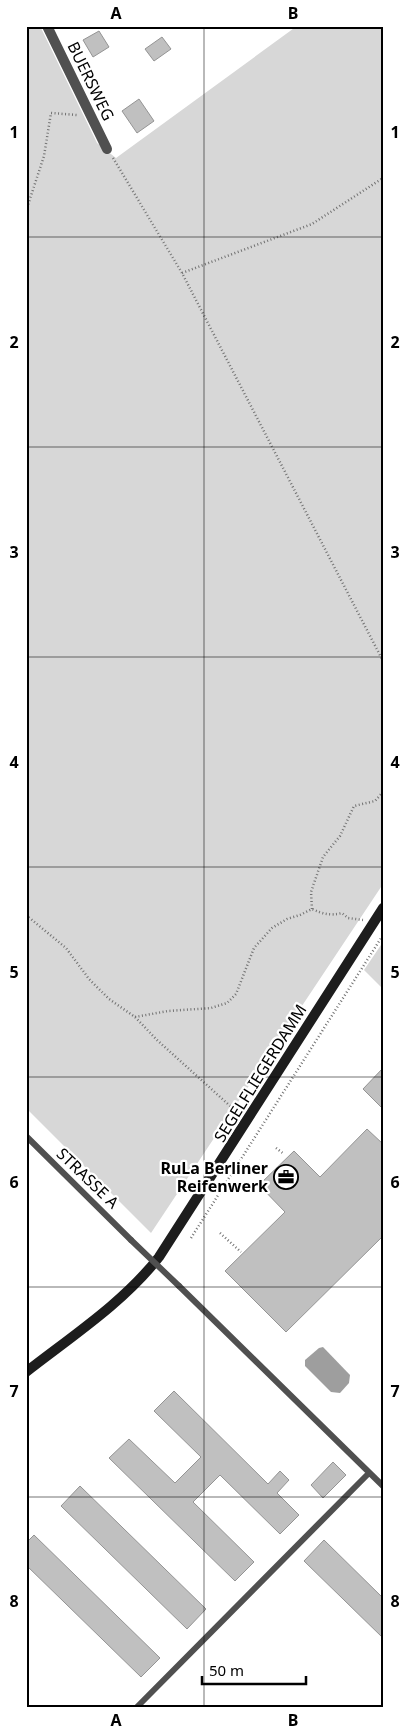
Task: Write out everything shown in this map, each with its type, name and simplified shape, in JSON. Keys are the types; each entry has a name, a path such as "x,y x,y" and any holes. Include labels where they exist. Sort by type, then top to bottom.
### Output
{"street":[{"name":"BUERSWEG","path":"47,26 107,149"},
{"name":"SEGELFLIEGERDAMM","path":"26,1372 105,1310 150,1269 247,1122 383,908"}],"lane":[{"name":"STRASSE A","path":"26,1136 383,1486"},
{"path":"136,1708 369,1473"}],"path":[{"path":"26,211 44,156 50,113 91,116"},
{"path":"107,149 182,273 383,661"},
{"path":"182,273 312,224 383,178"},
{"path":"312,909 311,892 323,857 340,836 354,806 375,800 383,792"},
{"path":"135,1017 168,1010 211,1008 227,1003 236,994 254,948 272,928 287,919 312,909 332,916 342,913 348,918 374,921"},
{"path":"26,914 66,948 89,979 109,1000 135,1017 156,1040 247,1122"},
{"path":"191,1238 383,935"},
{"path":"276,1148 284,1154"},
{"path":"220,1233 241,1252"}],"shaded area":[{"path":"26,26 40,26 97,143 116,158 297,26 383,26 383,884 151,1233 26,1108"},
{"path":"383,942 383,989 364,970"},
{"path":"323,1347 350,1375 349,1383 340,1393 331,1392 305,1366 305,1360 319,1348"}],"building":[{"path":"99,31 109,47 93,57 83,40"},
{"path":"162,37 171,49 154,61 145,49"},
{"path":"139,99 154,121 137,133 122,111"},
{"path":"383,1068 383,1109 363,1089"},
{"path":"367,1129 383,1144 383,1236 286,1332 225,1271 285,1212 259,1185 294,1151 320,1177"},
{"path":"174,1391 268,1484 280,1471 289,1480 277,1493 299,1515 280,1534 220,1475 193,1502 254,1562 235,1581 109,1458 129,1439 175,1483 201,1457 154,1411"},
{"path":"333,1462 346,1475 323,1498 311,1485"},
{"path":"80,1486 206,1609 187,1629 61,1506"},
{"path":"34,1535 160,1658 141,1677 26,1565 26,1543"},
{"path":"324,1540 383,1598 383,1638 304,1561"}],"place":[{"name":"RuLa Berliner Reifenwerk","path":"286,1177"}]}
